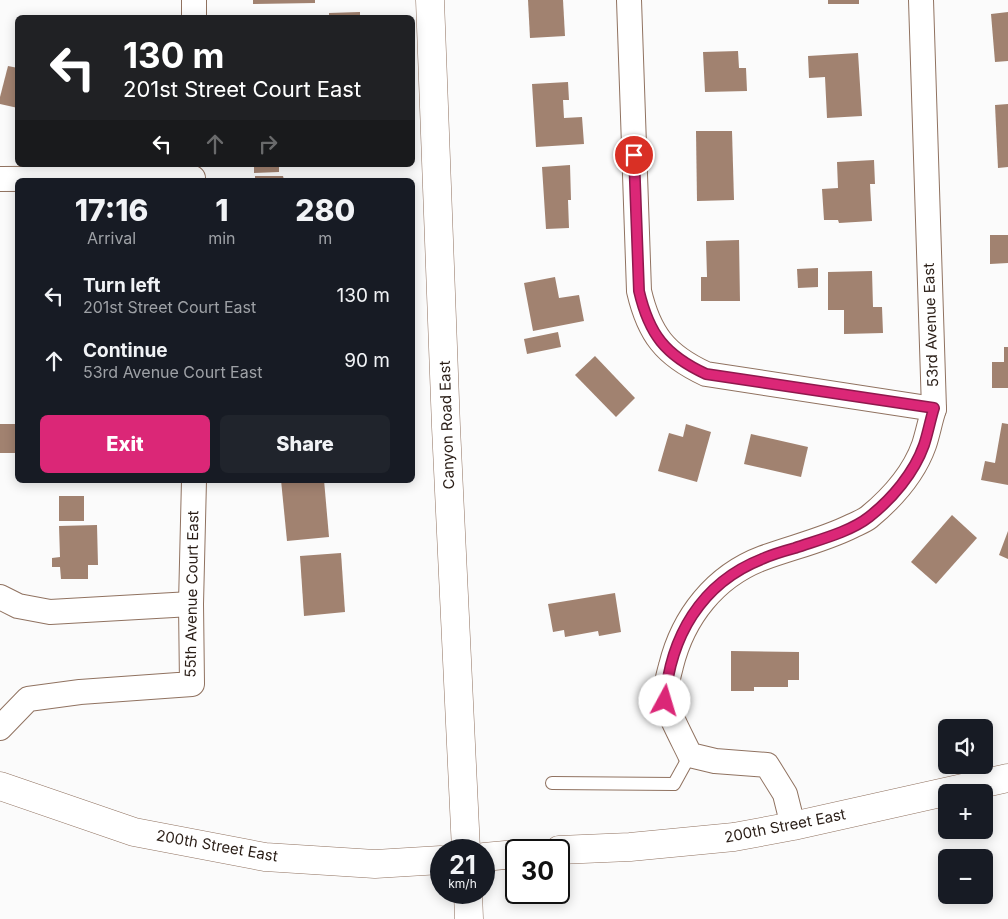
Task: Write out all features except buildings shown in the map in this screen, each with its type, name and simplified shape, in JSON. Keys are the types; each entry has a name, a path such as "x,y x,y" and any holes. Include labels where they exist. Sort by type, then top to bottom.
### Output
{"street":[{"path":"194,0 194,15"},
{"name":"Canyon Road East","path":"430,0 465,839"},
{"path":"628,0 639,291 648,323 665,346 674,356 706,374 934,408"},
{"name":"53rd Avenue East","path":"690,755 665,701 667,680 674,651 682,631 694,612 713,590 741,570 761,559 834,535 868,518 894,493 924,446 934,408 921,0"},
{"path":"39,178 193,174"},
{"path":"0,179 15,179"},
{"name":"55th Avenue Court East","path":"0,728 28,699 80,692 192,684 194,483"},
{"path":"0,597 18,606 50,612 192,604"},
{"path":"690,755 715,760 767,765 785,794 793,826"},
{"name":"200th Street East","path":"570,850 630,847 734,837 793,826 1008,778"},
{"name":"200th Street East","path":"0,786 134,832 265,857 375,864 430,861"},
{"path":"468,904 469,919"}],"lane":[{"path":"552,782 674,784 690,755"}],"route":[{"path":"634,155 639,291 648,323 674,356 706,374 934,408 924,446 905,479 894,493 868,518 834,535 761,559 720,583 706,596 682,631 674,651 667,680 665,701"}]}
